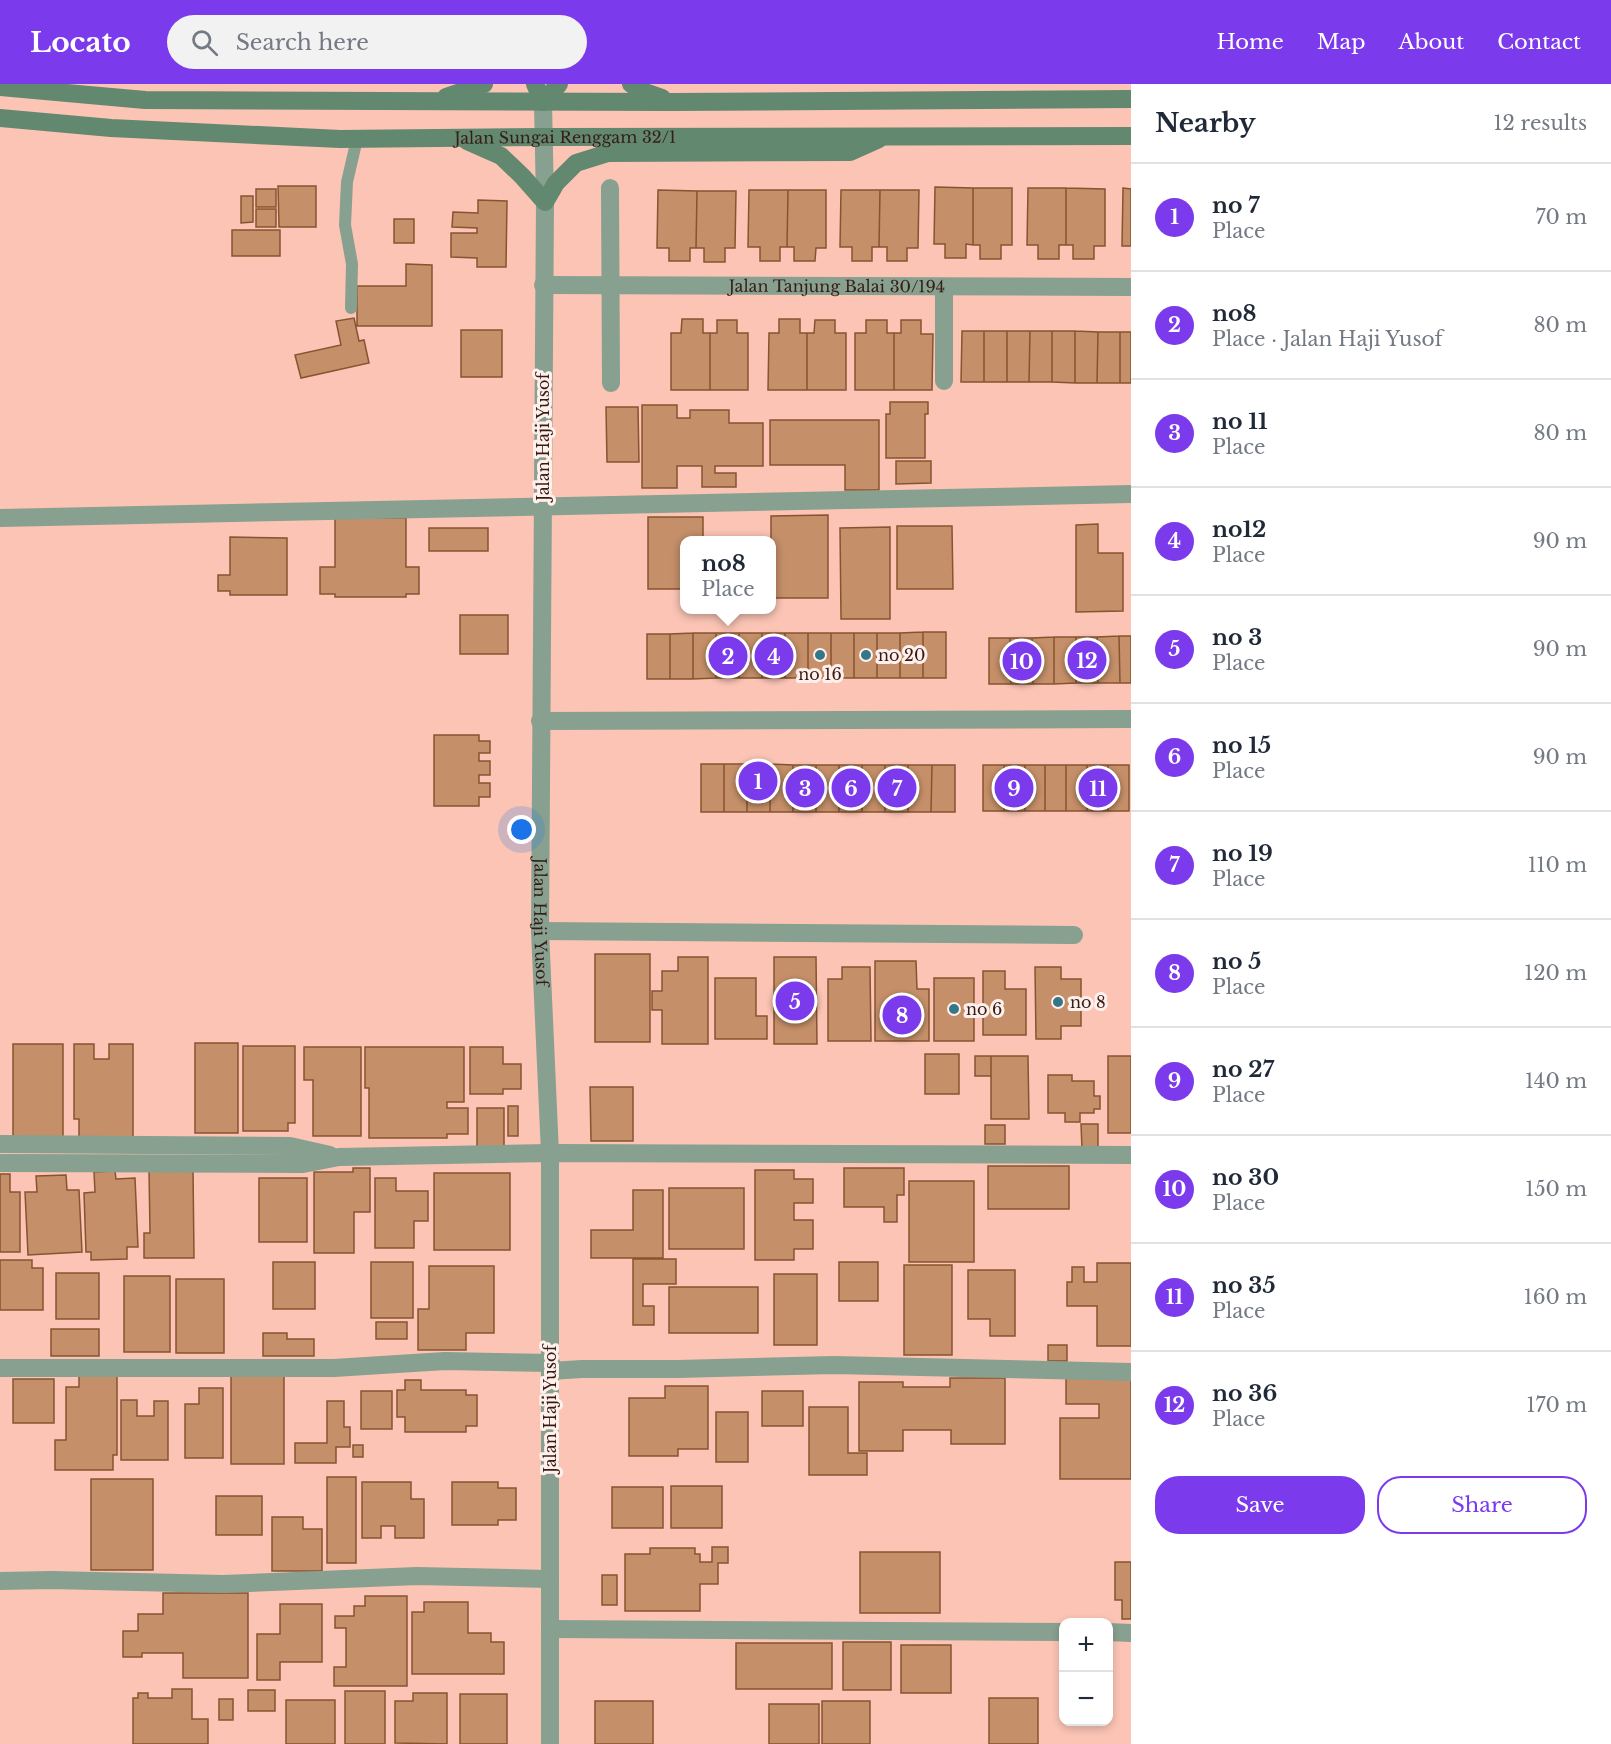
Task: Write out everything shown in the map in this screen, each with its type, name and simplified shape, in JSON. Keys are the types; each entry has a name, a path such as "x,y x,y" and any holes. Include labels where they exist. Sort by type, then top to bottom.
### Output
{"main road":[{"path":"430,102 484,84"},
{"path":"535,84 543,102"},
{"path":"543,102 559,84"},
{"path":"631,84 642,91 672,102"},
{"path":"0,87 146,100 672,102 1131,99"},
{"name":"Jalan Sungai Renggam 32/1","path":"0,118 111,128 357,138 1131,136"},
{"path":"461,138 501,156 545,202 556,183 576,163 608,153 850,152 883,136"}],"street":[{"name":"Jalan Haji Yusof","path":"543,102 545,202 540,932 550,1153 550,1744"},
{"path":"610,189 611,383"},
{"name":"Jalan Tanjung Balai 30/194","path":"543,285 1131,288"},
{"path":"944,287 944,381"},
{"path":"0,518 1131,495"},
{"path":"540,721 1131,719"},
{"path":"540,932 1074,935"},
{"path":"0,1144 290,1146 339,1156"},
{"path":"0,1163 303,1164 339,1156 550,1153 1131,1155"},
{"path":"0,1368 310,1368 445,1361 582,1369 834,1365 1131,1372"},
{"path":"0,1581 223,1584 417,1576 549,1579"},
{"path":"550,1629 1059,1632"},
{"path":"1113,1632 1131,1633"}],"lane":[{"path":"351,308 352,264 345,225 347,182 357,138"}],"building":[{"path":"278,186 316,186 316,227 279,227"},
{"path":"935,187 973,188 973,245 966,244 966,258 945,258 945,244 934,244"},
{"path":"973,188 1012,188 1012,245 1001,245 1001,259 980,259 980,245 973,245"},
{"path":"1028,188 1066,188 1066,245 1059,245 1059,259 1038,259 1038,245 1027,245"},
{"path":"1066,188 1105,189 1105,246 1094,246 1094,259 1073,259 1073,245 1066,245"},
{"path":"1123,188 1131,189 1131,246 1122,246"},
{"path":"256,189 276,189 276,207 256,207"},
{"path":"658,190 697,191 696,248 690,248 690,261 669,261 669,248 657,248"},
{"path":"749,190 788,190 787,247 780,247 780,261 760,261 760,247 748,247"},
{"path":"788,190 826,190 826,248 816,248 815,261 794,261 794,247 787,247"},
{"path":"841,190 880,190 879,247 872,247 872,261 852,261 852,247 840,247"},
{"path":"880,190 919,190 918,248 907,248 907,261 887,261 887,247 879,247"},
{"path":"697,191 736,191 735,248 725,248 725,262 704,262 704,248 696,248"},
{"path":"241,196 253,196 253,222 241,223"},
{"path":"478,200 507,201 506,267 477,267 477,258 451,257 451,233 477,233 477,228 452,227 453,212 478,213"},
{"path":"256,209 276,209 276,227 256,227"},
{"path":"394,219 414,219 414,243 394,243"},
{"path":"232,230 280,230 280,256 232,256"},
{"path":"406,264 432,265 432,326 357,326 357,286 406,286"},
{"path":"354,318 359,341 364,340 369,363 301,378 295,355 341,345 336,321"},
{"path":"682,319 703,319 703,333 710,333 710,390 671,390 671,333 681,333"},
{"path":"779,319 800,319 800,333 807,333 807,390 768,390 769,333 779,333"},
{"path":"717,320 737,320 737,333 748,333 748,390 710,390 710,333 717,333"},
{"path":"815,320 835,320 835,333 846,333 846,390 807,390 807,333 814,333"},
{"path":"866,320 887,320 887,333 894,333 894,390 855,390 855,333 866,333"},
{"path":"901,320 921,320 921,334 933,334 932,390 894,390 894,333 901,333"},
{"path":"461,330 502,330 502,377 461,377"},
{"path":"962,331 984,331 984,382 961,382"},
{"path":"984,331 1007,331 1007,382 984,382"},
{"path":"1007,331 1030,331 1029,382 1007,382"},
{"path":"1030,331 1052,331 1052,382 1029,382"},
{"path":"1052,331 1075,331 1075,383 1052,382"},
{"path":"1075,331 1098,332 1097,383 1075,383"},
{"path":"1098,332 1120,332 1120,383 1097,383"},
{"path":"1120,332 1131,332 1131,383 1120,383"},
{"path":"890,402 928,402 928,414 925,414 925,458 886,458 886,414 890,414"},
{"path":"642,405 677,405 677,418 690,418 690,410 729,410 729,423 763,423 763,466 715,466 715,473 736,473 736,487 702,487 702,466 677,466 677,488 642,488"},
{"path":"606,407 638,407 639,462 607,462"},
{"path":"770,420 879,420 879,490 845,490 845,465 770,465"},
{"path":"896,461 931,461 931,483 896,484"},
{"path":"828,515 828,598 776,598 776,536 771,536 771,516"},
{"path":"648,517 703,517 703,536 680,536 680,589 648,589"},
{"path":"335,518 406,518 406,567 419,567 419,594 406,594 406,597 335,597 335,594 320,594 320,567 335,567"},
{"path":"1098,524 1098,553 1123,553 1123,611 1076,612 1076,525"},
{"path":"897,526 952,526 953,589 897,589"},
{"path":"890,527 890,619 841,619 840,528"},
{"path":"429,528 488,528 488,551 429,551"},
{"path":"230,537 287,538 287,595 230,595 230,591 218,591 218,575 230,575"},
{"path":"460,615 508,615 508,654 460,654"},
{"path":"923,632 946,632 946,678 923,678"},
{"path":"923,632 923,678 900,678 900,633"},
{"path":"693,633 716,633 716,678 693,679"},
{"path":"693,633 693,679 670,679 670,634"},
{"path":"716,633 739,633 739,678 716,678"},
{"path":"739,633 762,633 762,678 739,678"},
{"path":"762,633 785,633 785,678 762,678"},
{"path":"785,633 808,633 808,678 785,678"},
{"name":"no 16","path":"808,633 831,633 831,678 808,678"},
{"path":"831,633 854,633 854,678 831,678"},
{"name":"no 20","path":"854,633 877,633 877,678 854,678"},
{"path":"877,633 900,633 900,678 877,678"},
{"path":"647,634 670,634 670,679 647,679"},
{"path":"1119,636 1131,636 1131,683 1120,683"},
{"path":"1119,636 1120,683 1098,683 1097,637"},
{"path":"1054,637 1076,637 1076,683 1054,684"},
{"path":"1054,637 1054,684 1033,684 1032,638"},
{"path":"1076,637 1097,637 1098,683 1076,683"},
{"path":"989,638 1010,638 1011,684 989,684"},
{"path":"1010,638 1032,638 1033,684 1011,684"},
{"path":"434,735 479,735 479,741 490,741 490,753 479,753 479,761 490,761 490,775 479,775 479,783 490,783 490,797 479,797 479,806 434,806"},
{"path":"701,764 724,764 724,812 701,812"},
{"path":"724,764 747,764 747,812 724,812"},
{"path":"747,764 770,764 770,812 747,812"},
{"path":"770,764 793,765 793,812 770,812"},
{"path":"793,765 816,765 816,812 793,812"},
{"path":"816,765 839,765 839,812 816,812"},
{"path":"839,765 862,765 862,812 839,812"},
{"path":"862,765 885,765 885,812 862,812"},
{"path":"885,765 908,765 908,812 885,812"},
{"path":"908,765 932,765 931,812 908,812"},
{"path":"932,765 955,765 955,812 931,812"},
{"path":"983,765 1004,765 1004,811 983,811"},
{"path":"1004,765 1025,765 1025,811 1004,811"},
{"path":"1025,765 1045,765 1045,811 1025,811"},
{"path":"1045,765 1066,765 1066,811 1045,811"},
{"path":"1066,765 1087,765 1087,811 1066,811"},
{"path":"1087,765 1108,765 1108,811 1087,811"},
{"path":"1108,765 1129,765 1129,811 1108,811"},
{"path":"595,954 650,954 650,1042 595,1042"},
{"path":"678,957 708,957 708,1044 662,1044 662,1010 652,1010 652,991 662,991 662,971 678,971"},
{"path":"774,957 816,957 817,1044 774,1044"},
{"path":"875,961 916,961 917,989 929,989 929,1041 875,1041"},
{"path":"842,967 870,967 871,1041 828,1041 828,979 842,979"},
{"name":"no 8","path":"1035,967 1061,967 1061,979 1081,979 1081,1026 1061,1026 1061,1039 1036,1039"},
{"path":"983,971 1005,971 1005,989 1026,989 1026,1035 983,1035"},
{"path":"715,978 756,978 756,1016 767,1016 767,1039 715,1039"},
{"name":"no 6","path":"934,978 974,978 974,1041 934,1041"},
{"path":"195,1043 238,1043 238,1133 195,1133"},
{"path":"13,1044 63,1044 63,1139 13,1139"},
{"path":"74,1044 94,1044 94,1059 109,1059 109,1044 133,1044 133,1138 79,1138 79,1119 74,1119"},
{"path":"243,1046 295,1046 295,1123 288,1123 288,1131 243,1131"},
{"path":"304,1047 361,1047 361,1136 313,1136 313,1080 304,1080"},
{"path":"365,1047 464,1047 464,1102 447,1102 447,1108 468,1108 468,1134 447,1134 447,1138 369,1138 369,1088 365,1088"},
{"path":"470,1047 503,1047 503,1064 521,1064 521,1089 503,1089 503,1094 470,1094"},
{"path":"925,1054 959,1054 959,1094 925,1094"},
{"path":"975,1056 991,1056 991,1076 975,1076"},
{"path":"991,1056 1028,1056 1029,1119 991,1119"},
{"path":"1108,1056 1131,1056 1131,1133 1108,1133"},
{"path":"1048,1075 1072,1075 1072,1081 1094,1081 1094,1096 1100,1096 1100,1109 1094,1109 1094,1113 1080,1113 1080,1122 1065,1122 1065,1113 1048,1113"},
{"path":"590,1087 633,1087 633,1141 591,1141"},
{"path":"508,1106 518,1106 518,1136 508,1136"},
{"path":"477,1108 504,1108 504,1147 477,1147"},
{"path":"1081,1124 1098,1124 1098,1149 1082,1149"},
{"path":"985,1125 1005,1125 1005,1144 985,1144"},
{"path":"988,1166 1069,1166 1069,1209 988,1209"},
{"path":"353,1168 370,1168 370,1212 354,1212 354,1253 314,1253 314,1172 353,1172"},
{"path":"844,1168 904,1168 904,1195 897,1195 897,1222 884,1222 884,1207 844,1207"},
{"path":"149,1169 193,1169 194,1258 144,1258 144,1233 150,1233"},
{"path":"755,1170 794,1170 794,1179 813,1179 813,1203 794,1203 794,1220 813,1220 813,1249 794,1249 794,1260 755,1260"},
{"path":"115,1171 116,1179 135,1178 138,1247 127,1247 127,1259 91,1260 91,1252 86,1252 84,1193 95,1192 94,1172"},
{"path":"434,1173 510,1173 510,1250 434,1250"},
{"path":"0,1174 10,1174 10,1192 20,1192 20,1252 0,1252"},
{"path":"66,1175 67,1190 79,1190 82,1252 28,1255 25,1192 37,1192 36,1176"},
{"path":"259,1178 307,1178 307,1242 259,1242"},
{"path":"375,1178 396,1178 396,1191 428,1191 428,1221 414,1221 414,1248 375,1248"},
{"path":"909,1181 974,1181 974,1262 909,1262"},
{"path":"669,1188 744,1188 744,1249 669,1249"},
{"path":"633,1190 663,1190 663,1258 591,1258 591,1230 633,1230"},
{"path":"633,1259 676,1259 676,1284 643,1284 643,1306 654,1306 654,1325 633,1325"},
{"path":"0,1260 32,1260 32,1268 43,1268 43,1310 0,1310"},
{"path":"273,1262 315,1262 315,1309 273,1309"},
{"path":"371,1262 413,1262 413,1318 371,1318"},
{"path":"839,1262 878,1262 878,1301 839,1301"},
{"path":"1097,1263 1131,1263 1131,1346 1097,1346 1097,1306 1067,1306 1067,1282 1072,1282 1072,1267 1084,1267 1084,1282 1097,1282"},
{"path":"904,1265 952,1265 952,1355 904,1355"},
{"path":"429,1266 494,1266 494,1333 466,1333 466,1350 418,1350 418,1309 429,1309"},
{"path":"968,1270 1015,1270 1015,1336 990,1336 990,1319 968,1319"},
{"path":"56,1273 99,1273 99,1319 56,1319"},
{"path":"774,1274 817,1274 817,1345 774,1345"},
{"path":"124,1276 170,1276 170,1352 124,1352"},
{"path":"176,1279 224,1279 224,1353 176,1353"},
{"path":"669,1287 758,1287 758,1333 669,1333"},
{"path":"376,1322 407,1322 407,1339 376,1339"},
{"path":"51,1329 99,1329 99,1356 51,1356"},
{"path":"263,1333 287,1333 287,1339 314,1339 314,1356 263,1356"},
{"path":"1048,1345 1067,1345 1067,1361 1048,1361"},
{"path":"79,1374 117,1374 117,1455 113,1455 113,1470 55,1470 55,1440 66,1440 66,1387 79,1387"},
{"path":"231,1376 284,1376 284,1464 231,1464"},
{"path":"1066,1377 1131,1377 1131,1479 1060,1479 1060,1418 1099,1418 1099,1404 1066,1404"},
{"path":"950,1378 1005,1378 1005,1444 951,1444 951,1430 903,1430 903,1451 859,1451 859,1382 903,1382 903,1387 950,1387"},
{"path":"13,1379 54,1379 54,1423 13,1423"},
{"path":"405,1380 421,1380 421,1390 466,1390 466,1395 477,1395 477,1426 466,1426 466,1432 405,1432 405,1417 397,1417 397,1390 405,1390"},
{"path":"665,1386 708,1386 708,1449 678,1449 678,1456 629,1456 629,1398 665,1398"},
{"path":"199,1388 223,1388 223,1458 185,1458 185,1404 199,1404"},
{"path":"361,1391 392,1391 392,1429 361,1429"},
{"path":"762,1391 803,1391 803,1426 762,1426"},
{"path":"121,1400 137,1400 137,1416 154,1416 154,1401 168,1401 168,1460 121,1460"},
{"path":"327,1401 344,1401 344,1427 350,1427 350,1447 336,1447 336,1463 295,1463 295,1443 327,1443"},
{"path":"809,1407 848,1407 848,1453 867,1453 867,1475 809,1475"},
{"path":"716,1412 748,1412 748,1462 716,1462"},
{"path":"353,1445 363,1445 363,1457 353,1457"},
{"path":"327,1477 356,1477 356,1563 327,1563"},
{"path":"91,1479 153,1479 153,1570 91,1570"},
{"path":"362,1482 411,1482 411,1499 424,1499 424,1538 395,1538 395,1526 381,1526 381,1538 362,1538"},
{"path":"452,1482 498,1482 498,1488 516,1488 516,1520 498,1520 498,1525 452,1525"},
{"path":"671,1486 722,1486 722,1528 671,1528"},
{"path":"612,1487 663,1487 663,1528 612,1528"},
{"path":"216,1496 262,1496 262,1535 216,1535"},
{"path":"272,1517 303,1517 303,1529 322,1529 322,1571 272,1571"},
{"path":"712,1547 728,1547 728,1563 718,1563 718,1584 700,1584 700,1611 625,1611 625,1554 650,1554 650,1548 695,1548 695,1554 700,1554 700,1562 712,1562"},
{"path":"860,1552 940,1552 940,1613 860,1613"},
{"path":"1115,1562 1131,1562 1131,1619 1122,1619 1122,1600 1115,1600"},
{"path":"602,1575 617,1575 617,1605 602,1605"},
{"path":"163,1593 248,1593 248,1678 183,1678 183,1653 142,1653 142,1657 123,1657 123,1631 138,1631 138,1614 163,1614"},
{"path":"365,1596 407,1596 407,1686 334,1686 334,1667 346,1667 346,1628 335,1628 335,1616 354,1616 354,1606 365,1606"},
{"path":"424,1602 468,1602 468,1633 491,1633 491,1642 504,1642 504,1674 412,1674 412,1612 424,1612"},
{"path":"280,1604 322,1604 322,1662 280,1662 280,1680 257,1680 257,1634 280,1634"},
{"path":"843,1642 891,1642 891,1690 843,1690"},
{"path":"736,1643 832,1643 832,1689 736,1689"},
{"path":"901,1645 951,1645 951,1693 901,1693"},
{"path":"172,1689 192,1689 192,1719 208,1719 208,1744 133,1744 133,1698 138,1698 138,1693 148,1693 148,1698 172,1698"},
{"path":"248,1690 275,1690 275,1711 248,1711"},
{"path":"345,1691 385,1691 385,1744 345,1744"},
{"path":"413,1693 447,1693 447,1744 395,1743 395,1701 413,1701"},
{"path":"460,1694 507,1694 507,1744 460,1744"},
{"path":"989,1698 1038,1698 1038,1744 989,1744"},
{"path":"219,1699 233,1699 233,1720 219,1720"},
{"path":"286,1700 335,1700 335,1744 286,1744"},
{"path":"595,1701 653,1701 653,1744 595,1744"},
{"path":"822,1701 870,1701 870,1744 822,1744"},
{"path":"769,1704 819,1704 819,1744 769,1744"}],"place":[{"name":"no 16","path":"820,655"},
{"name":"no 20","path":"866,655"},
{"name":"no8","path":"728,656"},
{"name":"no12","path":"774,656"},
{"name":"no 36","path":"1087,660"},
{"name":"no 30","path":"1022,661"},
{"name":"no 7","path":"758,781"},
{"name":"no 11","path":"805,788"},
{"name":"no 15","path":"851,788"},
{"name":"no 19","path":"897,788"},
{"name":"no 27","path":"1014,788"},
{"name":"no 35","path":"1098,788"},
{"name":"no 3","path":"795,1001"},
{"name":"no 8","path":"1058,1002"},
{"name":"no 6","path":"954,1009"},
{"name":"no 5","path":"902,1015"}]}
